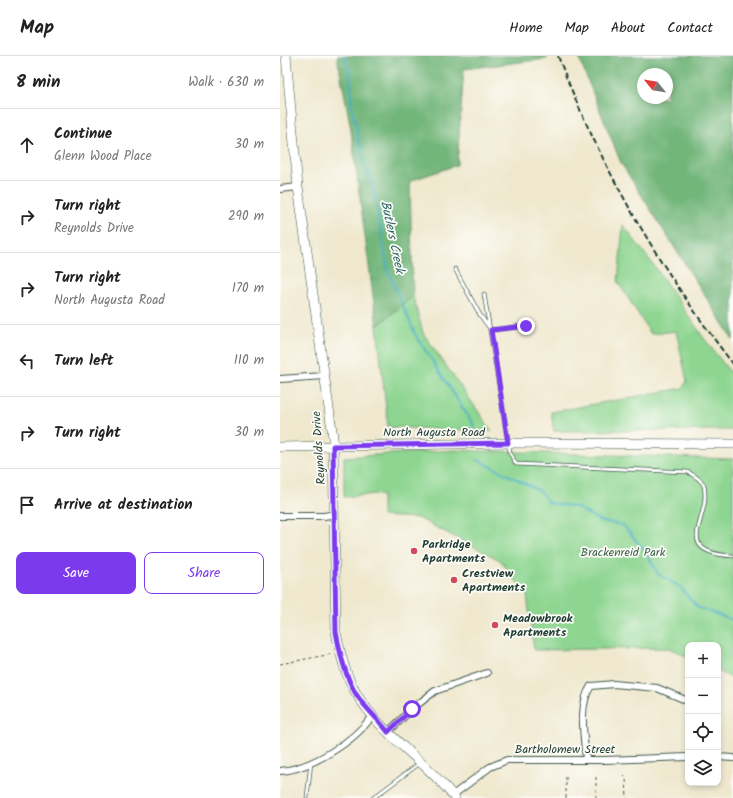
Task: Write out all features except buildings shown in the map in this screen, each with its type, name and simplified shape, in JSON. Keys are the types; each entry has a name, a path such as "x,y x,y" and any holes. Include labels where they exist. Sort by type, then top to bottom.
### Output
{"street":[{"name":"Reynolds Drive","path":"286,56 298,187 333,446 336,632 340,653 356,693 372,716 454,797"},
{"path":"280,188 298,187"},
{"path":"280,379 324,376"},
{"name":"North Augusta Road","path":"280,447 508,443 733,444"},
{"path":"280,516 324,516 335,514"},
{"path":"388,732 412,709 435,691 487,673"},
{"path":"586,759 584,706 586,694 591,686 614,684 657,688 685,701"},
{"path":"280,771 320,760 349,739 367,723 372,716"},
{"name":"Bartholomew Street","path":"454,797 490,767 507,760 685,757"},
{"path":"721,757 733,758"}],"lane":[{"path":"455,269 480,315 491,330"},
{"path":"484,294 508,443 510,453 516,464 688,472 701,480 704,486 703,507 695,537 698,544 706,550 722,556 733,556"},
{"path":"491,330 526,326"},
{"path":"307,798 311,762"},
{"path":"373,798 420,763"}],"path":[{"path":"280,664 340,653"},
{"path":"596,776 596,798"},
{"path":"623,776 626,778 627,798"},
{"path":"566,777 566,798"}],"green space":[{"path":"337,56 546,56 547,59 464,69 457,165 410,181 413,296 377,326 350,124"},
{"path":"578,56 733,56 733,340 621,163"},
{"path":"623,225 655,267 703,337 733,376 733,430 554,431 551,412 683,388 687,381 676,331 651,334 618,282"},
{"path":"413,296 423,333 492,431 388,427 377,326"},
{"name":"Brackenreid Park","path":"454,450 733,459 733,679 721,673 721,642 685,642 685,656 669,648 534,650 527,595 500,560 418,518 382,516 382,496 375,494 344,497 344,457"}],"waterway":[{"name":"Butlers Creek","path":"344,56 350,73 352,108 364,164 372,181 388,271 415,334 475,427"},
{"name":"Butlers Creek","path":"478,460 540,491 549,503 576,507 600,521 623,525 646,552 658,574 680,587 697,607 733,620"}],"railway":[{"path":"558,56 593,138 634,216 681,292 733,364"}],"place":[{"name":"Parkridge Apartments","path":"414,551"},
{"name":"Crestview Apartments","path":"454,580"},
{"name":"Meadowbrook Apartments","path":"495,625"}],"route":[{"path":"412,709 388,732 372,716 356,693 347,674 340,653 336,632 333,446 366,444 434,445 508,443 491,330 526,326"}]}
